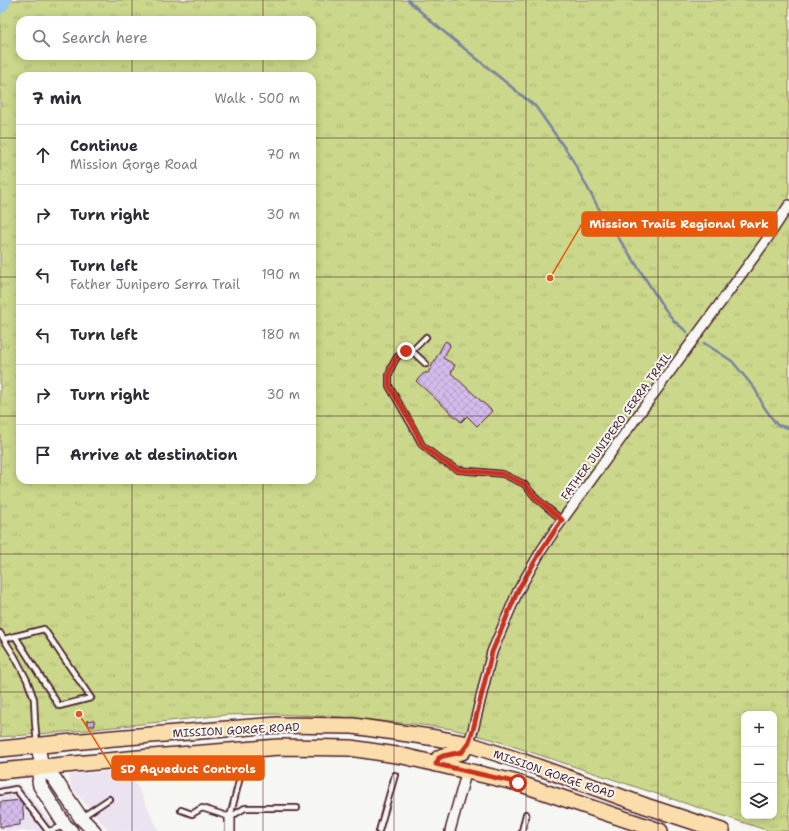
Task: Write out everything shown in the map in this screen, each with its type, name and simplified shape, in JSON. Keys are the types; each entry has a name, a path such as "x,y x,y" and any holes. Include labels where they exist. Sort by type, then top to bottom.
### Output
{"main road":[{"name":"MISSION GORGE ROAD","path":"0,749 277,725 354,726 468,744 722,831"},
{"path":"436,764 439,758 443,756 462,752 468,744"},
{"path":"38,746 42,767 39,781 40,786 68,828"},
{"name":"MISSION GORGE ROAD","path":"0,771 278,747 350,748 403,756 518,783 660,831"},
{"path":"42,767 54,778 80,818 94,831"}],"street":[{"name":"FATHER JUNIPERO SERRA TRAIL","path":"468,744 473,730 494,645 518,590 541,551 632,423 765,242 789,205"},
{"path":"450,831 467,770"},
{"path":"230,817 230,831"}],"lane":[{"path":"412,351 426,337"},
{"path":"426,364 412,351 406,351 397,357 389,375 389,386 412,424 422,445 442,461 458,470 503,474 524,484 537,499 562,520"},
{"path":"4,639 15,636 44,629 91,698 59,706 15,636"},
{"path":"0,633 27,680 34,699 38,746"},
{"path":"230,817 242,769"},
{"path":"379,831 395,775"},
{"path":"0,792 16,790 48,831 68,828"},
{"path":"80,818 109,799"},
{"path":"182,810 192,814 202,808 230,817 245,808 297,808"},
{"path":"522,831 526,814"}],"shaded area":[{"path":"129,769 159,831 109,831 72,788 69,775"},
{"path":"19,783 58,831 0,831 0,786"}],"green space":[{"path":"0,0 789,0 789,831 769,831 491,739 452,729 341,717 274,714 225,715 76,731 0,737"}],"building":[{"path":"446,341 450,346 443,358 455,365 451,373 492,411 477,426 467,416 461,422 416,381 424,373 428,373"},
{"path":"94,720 95,726 89,726 86,721"},
{"path":"22,800 24,820 20,820 20,825 0,827 0,802"}],"waterway":[{"path":"0,6 4,0"},
{"path":"408,0 432,22 536,107 571,157 599,209 662,305 674,321 687,332"},
{"path":"704,343 732,361 755,389 764,407 777,425 789,428"}],"place":[{"name":"Mission Trails Regional Park","path":"550,278"},
{"name":"SD Aqueduct Controls","path":"79,714"}],"route":[{"path":"406,351 397,357 392,366 389,375 389,386 412,424 422,445 442,461 458,470 503,474 524,484 537,499 562,520 541,551 518,590 492,652 473,730 468,744 462,752 443,756 439,758 436,764 518,783"}]}
